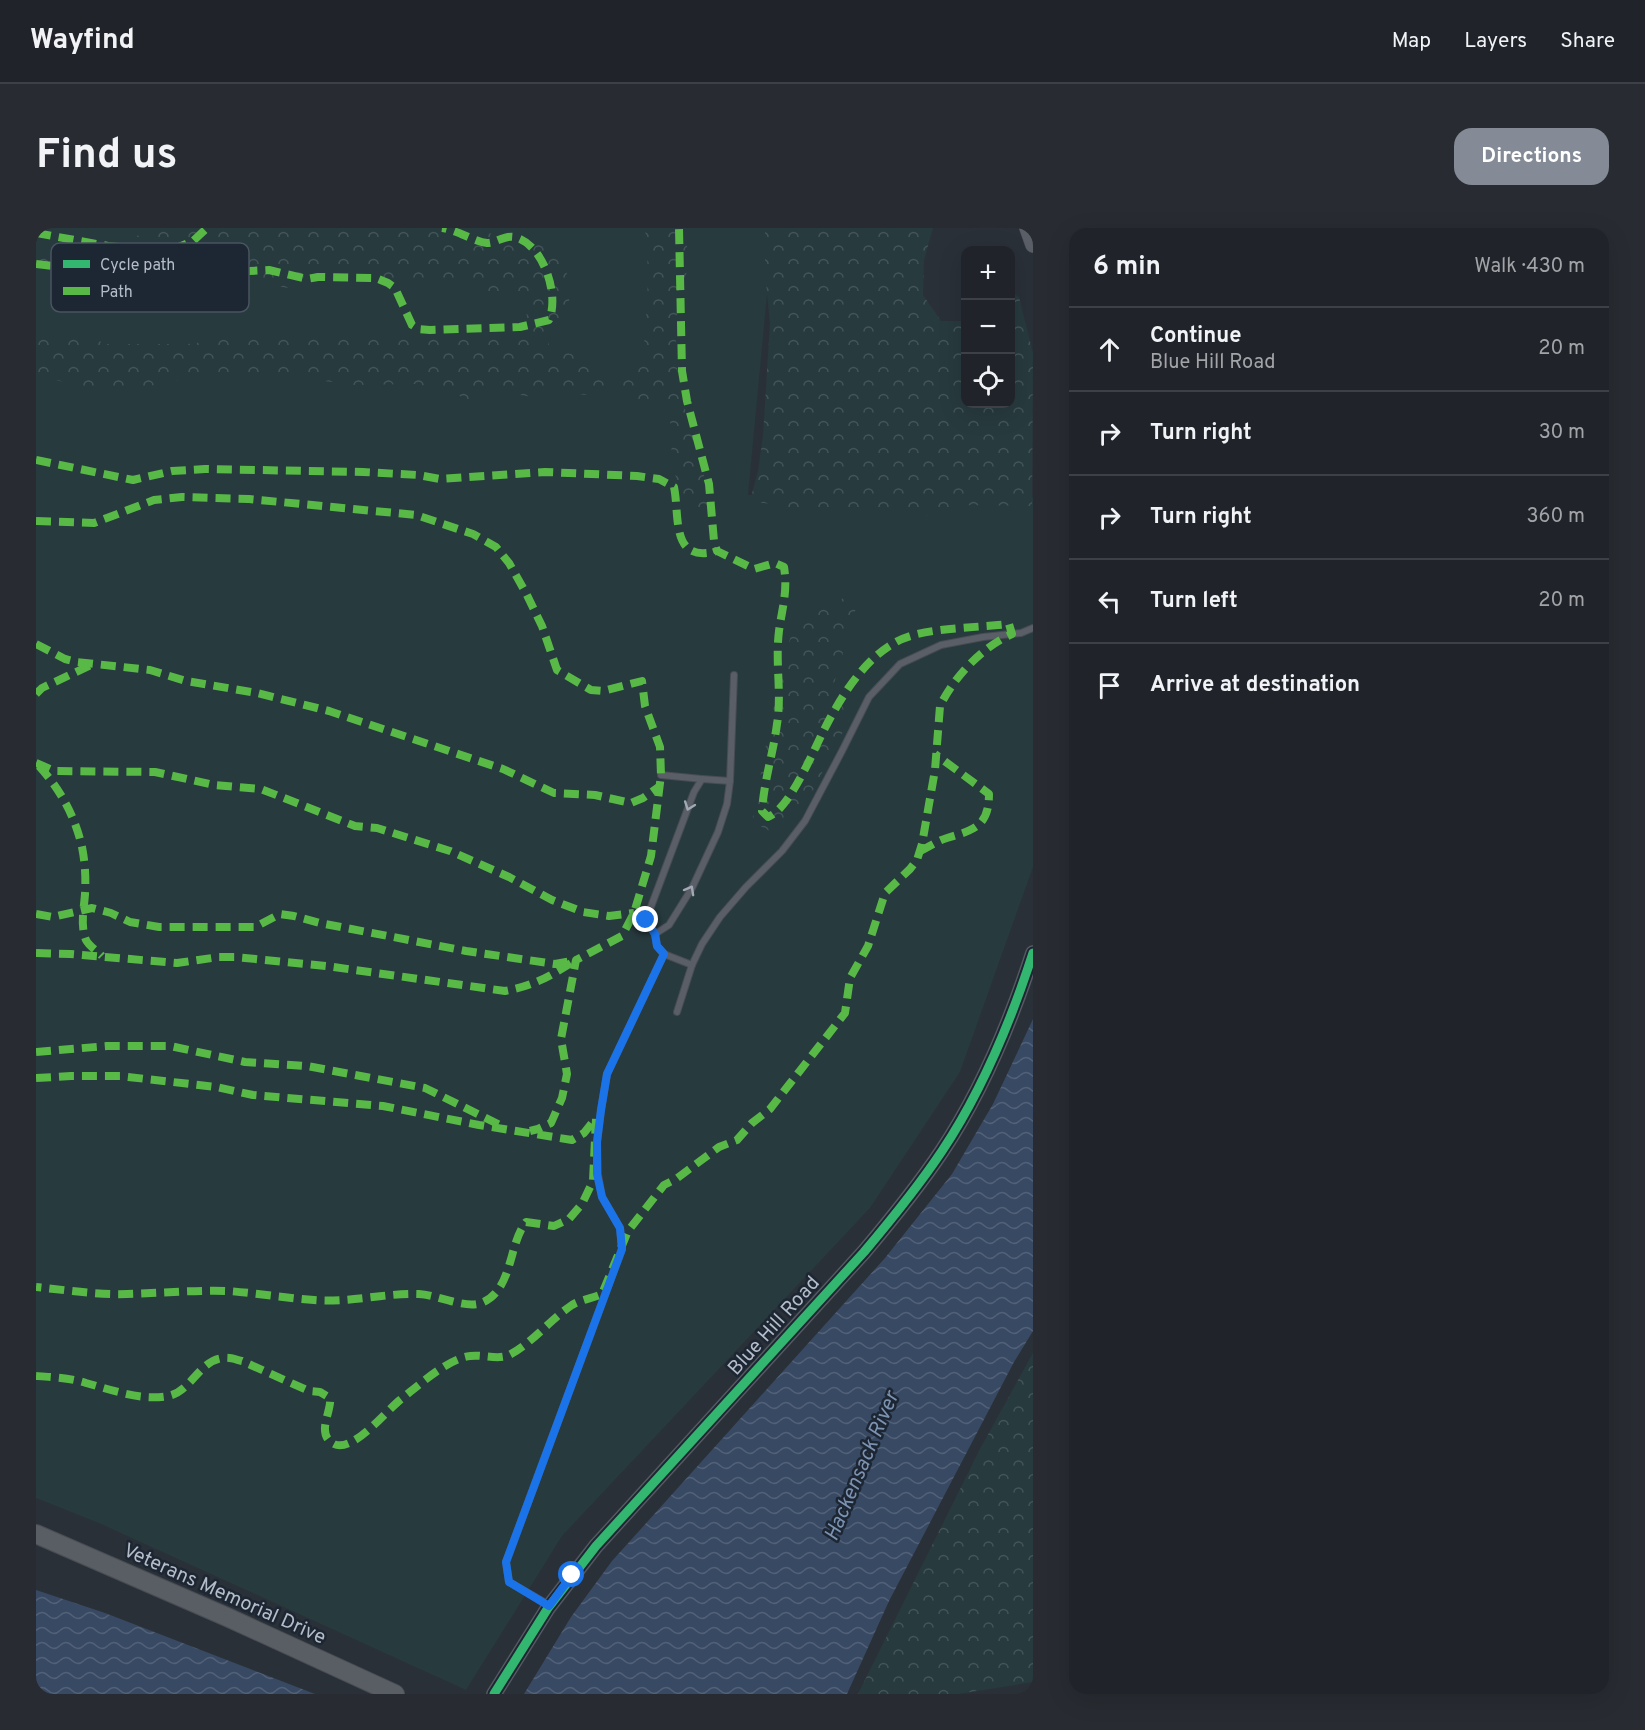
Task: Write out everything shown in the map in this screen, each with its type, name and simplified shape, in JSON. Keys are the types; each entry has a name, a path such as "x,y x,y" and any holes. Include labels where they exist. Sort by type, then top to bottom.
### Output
{"main road":[{"name":"Veterans Memorial Drive","path":"36,1534 395,1694"}],"street":[{"path":"1027,228 1033,244"},
{"name":"Blue Hill Road","path":"494,1694 549,1606 596,1546 856,1261 904,1205 943,1150 971,1100 996,1049 1033,953"}],"lane":[{"path":"676,1012 692,964 702,944 720,917 782,851 805,821 869,697 900,664 941,645 1021,633 1033,628"},
{"path":"655,934 669,926 692,888 718,832 727,804 734,675"},
{"path":"661,775 730,781"},
{"path":"692,964 664,954 657,946 655,934 646,920 694,792 702,779"},
{"path":"549,1606 509,1582 506,1562 622,1249 620,1228 602,1197 597,1174 597,1142 601,1110 607,1074 664,954"}],"green space":[{"path":"36,228 772,228 748,495 1033,498 1033,867 960,1072 870,1208 562,1536 466,1690 101,1524 36,1498"},
{"path":"175,228 448,228 466,241 482,228 489,228 494,246 541,234 565,253 571,321 548,339 550,351 581,356 605,376 610,376 627,370 643,353 648,279 645,228 680,228 687,246 686,288 675,320 677,368 688,424 702,464 707,493 708,521 685,510 670,456 674,436 667,411 658,403 623,393 594,392 588,395 550,392 532,397 485,389 470,400 439,388 415,384 355,385 255,372 222,381 188,378 117,393 36,376 37,330 48,336 74,330 106,344 188,344 260,335 327,339 525,333 527,311 522,291 490,294 470,277 450,283 417,287 364,272 321,272 288,288 249,282 249,243 116,243 131,237"},
{"path":"765,228 933,228 924,260 923,295 941,321 961,321 961,408 1015,408 1015,294 1019,297 1033,353 1032,506 959,505 922,517 908,512 871,509 808,510 750,501 758,471 763,436 770,323 765,273"},
{"path":"36,237 73,243 51,243 51,269 36,269"},
{"path":"852,594 856,608 833,687 849,720 801,814 772,832 752,822 770,722 794,622"},
{"path":"1033,1353 1033,1682 958,1694 858,1694 980,1449"}],"water":[{"name":"Hackensack River","path":"1033,1019 1033,1331 1014,1362 889,1601 847,1694 524,1694 571,1617 612,1561 885,1258 952,1174 993,1104"},
{"path":"36,1590 105,1613 315,1694 36,1694"}],"marked path":[{"path":"188,243 207,228"},
{"path":"249,271 269,270 307,279 318,277 376,278 395,288 412,325 418,329 520,327 549,320 552,297 546,271 541,259 524,241 511,237 487,243 442,228"},
{"path":"36,1376 74,1380 127,1394 158,1397 168,1396 183,1389 208,1364 216,1360 231,1358 309,1391 320,1392 330,1398 325,1429 328,1440 342,1445 350,1442 360,1437 424,1381 452,1362 470,1356 501,1357 511,1354 572,1305 602,1294 628,1231 664,1185 676,1179 719,1147 737,1140 752,1123 770,1109 845,1013 850,978 868,946 885,893 917,860 922,844 935,770 940,706 953,684 970,664 990,647 1012,634 1009,624 951,629 920,633 884,649 863,669 845,693 800,778 784,803 768,817 762,811 778,713 778,643 785,592 784,567 775,563 754,569 717,551 709,484 687,401 682,371 679,228"},
{"path":"36,233 91,243"},
{"path":"36,264 51,266"},
{"path":"36,460 133,480 172,471 205,469 363,472 418,475 440,479 545,472 637,476 659,479 674,487 680,535 684,544 691,551 702,553 717,551"},
{"path":"36,521 94,523 154,500 182,497 249,499 416,515 473,534 496,547 509,563 526,593 542,626 557,670 591,690 603,691 642,681 645,706 660,747 661,775 651,856 634,913 622,936 576,960 561,1039 567,1074 562,1098 551,1123 530,1131"},
{"path":"36,644 65,659 77,662 150,670 186,681 257,693 329,711 503,769 554,793 595,795 631,803 660,786"},
{"path":"36,694 42,688 91,665"},
{"path":"920,851 978,825 983,820 988,805 989,794 935,754"},
{"path":"36,763 55,771 155,772 214,785 261,789 355,826 377,828 450,851 509,877 552,900 583,912 609,916 634,913"},
{"path":"39,766 54,784 66,804 79,836 85,870 84,934 89,944 102,956"},
{"path":"36,914 53,917 92,908 111,913 130,922 159,927 255,927 280,914 466,951 555,964 576,960"},
{"path":"36,953 177,963 235,957 326,966 505,991 539,981 571,963"},
{"path":"36,1052 107,1046 170,1046 245,1062 307,1066 425,1088 500,1125"},
{"path":"36,1078 120,1076 216,1087 253,1095 383,1106 572,1140 584,1133 596,1118 593,1181 582,1204 569,1219 554,1226 526,1222 520,1232 505,1278 499,1289 481,1303 459,1303 419,1294 327,1301 228,1291 116,1294 36,1287"}],"cycle path":[{"path":"494,1694 548,1608 596,1546 864,1252 942,1151 983,1080 1005,1030 1033,953"}],"route":[{"path":"572,1575 549,1606 509,1582 506,1562 622,1249 620,1228 602,1197 597,1174 597,1142 607,1074 664,954 657,946 655,934 646,920"}]}
